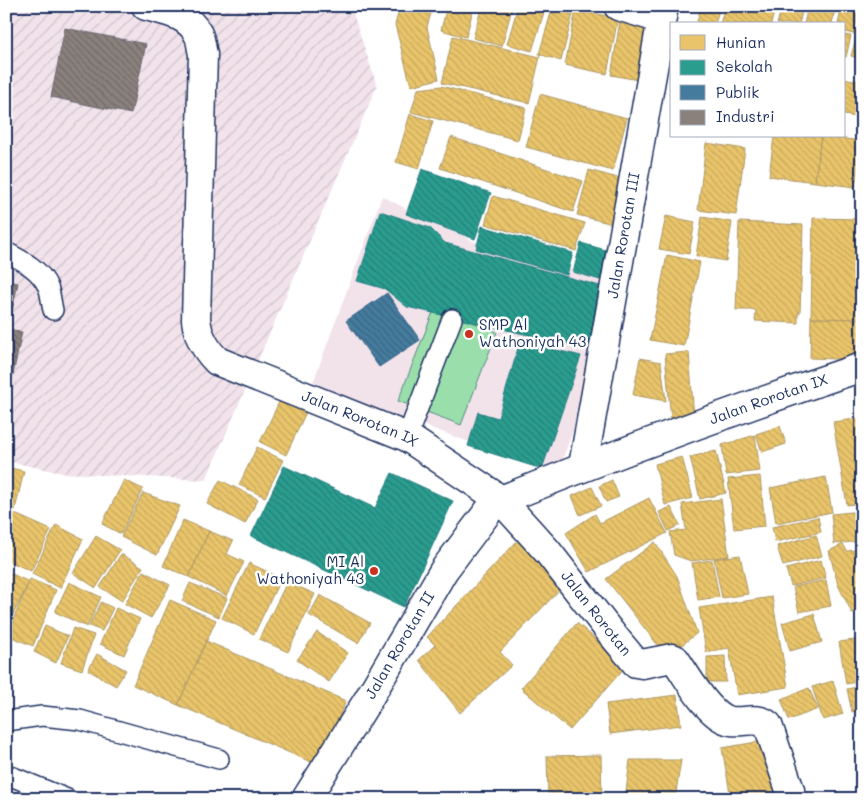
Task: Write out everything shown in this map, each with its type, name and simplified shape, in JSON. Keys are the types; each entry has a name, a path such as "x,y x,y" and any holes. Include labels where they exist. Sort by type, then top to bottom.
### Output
{"street":[{"name":"Jalan Rorotan IX","path":"146,6 170,12 188,21 198,34 203,54 196,320 198,333 207,351 218,361 407,437 501,500 708,419 862,367"},
{"path":"618,6 663,12"},
{"name":"Jalan Rorotan III","path":"584,466 663,12"},
{"name":"Jalan Rorotan","path":"501,500 548,552 636,663 642,664 672,658 676,659 710,709 719,716 730,721 759,720 768,725 790,790"},
{"name":"Jalan Rorotan II","path":"306,799 444,570 490,509 501,500"}],"lane":[{"path":"6,252 28,264 38,273 48,287 53,310"},
{"path":"407,437 452,319"},
{"path":"6,721 42,716 80,720 219,759"},
{"path":"6,774 66,799"}],"shaded area":[{"path":"6,6 356,6 353,13 377,86 206,480 62,473 6,461"},
{"name":"SMP Al Wathoniyah 43","path":"382,196 405,208 441,221 472,241 627,284 557,474 312,385"}],"green space":[{"path":"435,307 497,332 461,425 398,401"}],"building: Hunian":[{"path":"365,6 392,6 390,13"},
{"path":"400,6 433,6 427,27 439,79 411,86 395,25"},
{"path":"447,6 474,6 466,37 441,30"},
{"path":"482,6 506,6 512,8 502,46 473,38"},
{"path":"518,6 546,6 532,51 507,44"},
{"path":"553,6 575,6 561,61 539,54"},
{"path":"701,6 720,6 716,22 697,22"},
{"path":"725,6 766,6 775,9 772,22 721,22"},
{"path":"782,6 802,12 800,22 778,22"},
{"path":"808,6 836,6 832,22 804,22"},
{"path":"842,6 860,6 854,34 846,32 846,22 838,22"},
{"path":"576,10 618,18 607,74 565,65"},
{"path":"621,15 649,20 638,80 611,75"},
{"path":"862,16 862,59 851,56"},
{"path":"846,35 851,36 846,57"},
{"path":"453,36 540,57 529,103 442,83"},
{"path":"846,78 862,82 862,118 846,115"},
{"path":"441,86 526,108 518,140 411,112 418,89"},
{"path":"540,94 627,118 613,171 526,147"},
{"path":"410,114 433,121 419,169 396,162"},
{"path":"451,137 583,181 573,212 440,168"},
{"path":"774,138 821,138 815,182 769,176"},
{"path":"821,138 862,141 855,187 815,182"},
{"path":"706,143 745,149 736,215 698,210"},
{"path":"589,170 625,180 613,224 577,215"},
{"path":"493,196 585,223 576,251 485,224"},
{"path":"666,216 695,222 689,254 659,249"},
{"path":"702,217 732,222 726,261 696,256"},
{"path":"813,218 862,219 862,319 811,318"},
{"path":"739,222 803,225 798,323 755,321 756,310 736,310"},
{"path":"667,255 700,262 684,346 650,340"},
{"path":"811,318 862,319 862,360 810,358"},
{"path":"689,352 694,418 671,420 665,354"},
{"path":"640,358 661,362 666,401 633,395"},
{"path":"281,398 307,410 286,455 260,442"},
{"path":"862,418 862,503 847,505 833,422"},
{"path":"780,426 786,444 762,452 756,434"},
{"path":"755,435 760,471 726,475 722,445"},
{"path":"257,447 283,460 265,497 239,485"},
{"path":"716,451 726,493 700,499 690,457"},
{"path":"682,457 693,498 665,505 655,464"},
{"path":"6,467 24,471 15,510 6,508"},
{"path":"760,476 765,526 734,529 728,479"},
{"path":"826,477 832,512 776,523 770,488"},
{"path":"124,480 143,489 121,534 102,524"},
{"path":"220,480 258,499 245,524 207,504"},
{"path":"612,480 619,497 606,502 599,486"},
{"path":"592,487 601,506 580,515 572,496"},
{"path":"143,493 180,506 157,555 121,537"},
{"path":"649,498 667,533 589,572 566,533 595,514 600,523"},
{"path":"721,499 729,556 691,561 674,555 670,532 686,530 682,504"},
{"path":"671,507 680,525 668,531 659,512"},
{"path":"6,510 51,530 31,571 6,560"},
{"path":"862,511 862,541 834,544 831,514"},
{"path":"818,517 821,532 775,542 772,527"},
{"path":"183,520 209,531 189,577 163,566"},
{"path":"56,525 83,539 60,588 32,574"},
{"path":"209,531 233,541 227,554 244,562 227,596 189,577"},
{"path":"816,535 822,556 783,566 777,546"},
{"path":"96,536 120,550 96,588 73,573"},
{"path":"518,540 565,584 500,652 512,665 460,713 419,660 435,645 427,637"},
{"path":"655,542 677,576 697,633 667,657 606,579"},
{"path":"843,544 847,551 862,549 862,608 852,613 838,585 829,551"},
{"path":"121,554 143,567 122,601 100,587"},
{"path":"740,555 748,594 722,598 714,559"},
{"path":"712,560 719,597 698,600 692,563"},
{"path":"821,560 826,578 791,586 786,569"},
{"path":"249,563 281,578 254,634 222,618"},
{"path":"6,571 29,582 6,629"},
{"path":"143,571 170,585 151,618 125,604"},
{"path":"30,579 56,590 33,646 7,635"},
{"path":"826,580 831,606 799,612 793,587"},
{"path":"69,582 101,597 87,627 55,612"},
{"path":"287,582 315,594 288,652 259,639"},
{"path":"190,583 227,598 219,617 182,601"},
{"path":"320,595 370,623 358,643 309,615"},
{"path":"772,597 788,687 737,695 729,648 706,652 699,608"},
{"path":"170,600 216,620 178,705 133,685"},
{"path":"101,602 113,608 102,631 89,626"},
{"path":"116,608 140,619 124,655 100,644"},
{"path":"814,614 822,642 790,651 782,623"},
{"path":"577,623 626,666 570,730 521,688"},
{"path":"45,626 68,636 56,663 34,652"},
{"path":"73,628 94,635 82,670 61,663"},
{"path":"317,632 348,653 329,682 297,660"},
{"path":"862,639 862,681 846,684 839,642"},
{"path":"206,641 346,701 318,765 178,705"},
{"path":"97,654 126,670 116,686 88,670"},
{"path":"725,656 726,682 707,682 707,657"},
{"path":"833,681 843,714 823,720 812,687"},
{"path":"862,686 862,710 852,712 847,689"},
{"path":"809,688 818,709 789,720 781,699"},
{"path":"677,695 681,725 610,734 606,704"},
{"path":"768,740 779,799 731,799 722,748"},
{"path":"601,755 602,799 548,799 547,756"},
{"path":"630,760 681,760 675,799 625,799"}],"building: Sekolah":[{"path":"422,169 491,193 475,239 406,214"},
{"path":"380,211 430,228 445,243 607,288 589,349 407,307 385,289 357,281"},
{"path":"482,226 573,253 567,275 476,249"},
{"path":"581,243 616,253 607,282 573,272"},
{"path":"520,341 581,356 542,469 468,446 478,412 498,418"},
{"name":"MI Al Wathoniyah 43","path":"284,466 375,508 392,473 453,501 404,607 251,536"}],"building: Publik":[{"path":"387,293 420,340 379,367 346,321"}],"building: Industri":[{"path":"65,28 146,44 131,114 51,97"},
{"path":"6,281 18,283 11,316 6,315"},
{"path":"6,328 22,332 6,408"}],"place":[{"name":"SMP Al Wathoniyah 43","path":"469,334"},
{"name":"MI Al Wathoniyah 43","path":"374,571"}]}
